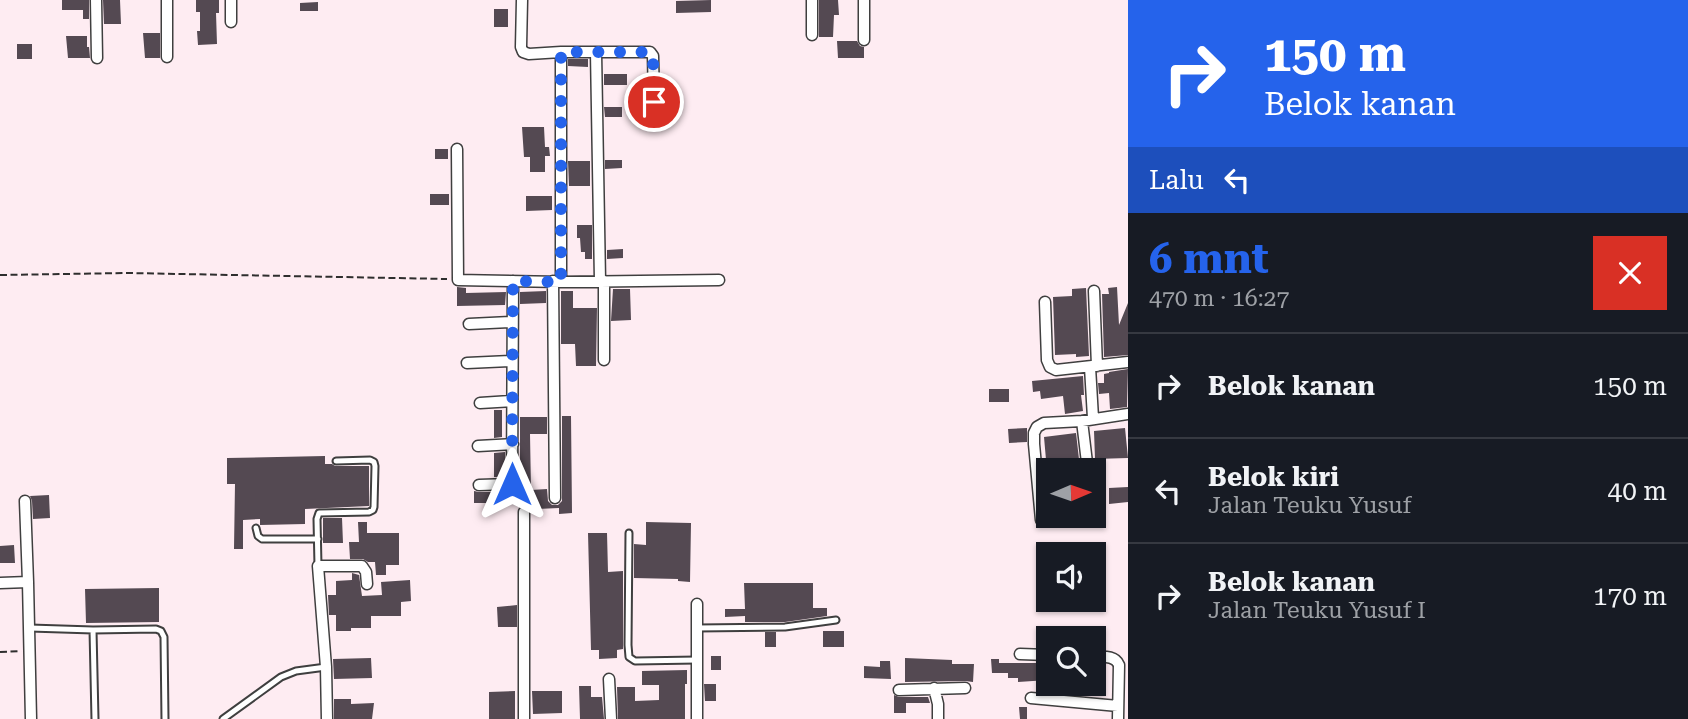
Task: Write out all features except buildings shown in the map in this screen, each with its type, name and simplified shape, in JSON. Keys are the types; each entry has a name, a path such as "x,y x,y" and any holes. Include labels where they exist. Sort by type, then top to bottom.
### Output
{"street":[{"path":"96,0 97,58"},
{"path":"167,0 167,57"},
{"path":"231,0 231,22"},
{"path":"522,0 523,52 652,53 654,102"},
{"path":"812,0 812,36"},
{"path":"864,0 864,40"},
{"path":"555,498 553,412 561,52"},
{"path":"596,52 604,360"},
{"path":"457,149 458,280 719,280"},
{"path":"479,485 512,484 513,281"},
{"path":"1088,458 1088,419 1094,367 1094,290"},
{"path":"1045,302 1047,360 1050,367 1056,370 1128,362"},
{"path":"469,324 512,322"},
{"path":"467,363 512,361"},
{"path":"480,403 512,401"},
{"path":"1036,466 1034,433 1037,427 1044,423 1128,414"},
{"path":"478,446 513,444"},
{"path":"25,501 31,719"},
{"path":"524,512 524,719"},
{"path":"327,719 318,566 362,566 366,572 366,584"},
{"path":"0,583 28,582"},
{"path":"697,604 697,719"},
{"path":"1020,654 1036,655"},
{"path":"1106,658 1114,658 1119,665 1118,719"},
{"path":"609,679 611,719"},
{"path":"934,688 938,719"},
{"path":"899,690 965,688"},
{"path":"1031,698 1118,706"}],"lane":[{"path":"318,566 317,516 320,512 369,512 374,507 374,462 336,461"},
{"path":"256,528 262,539 318,539"},
{"path":"629,533 629,657 635,662 697,660"},
{"path":"696,628 785,627 836,620"},
{"path":"29,628 161,631 164,636 165,719"},
{"path":"93,630 95,719"},
{"path":"223,719 281,677 296,671 326,667"}],"path":[{"path":"0,275 127,273 458,280"},
{"path":"0,652 30,651"}],"route":[{"path":"512,484 513,281 561,282 561,52 652,53 654,102"}]}
